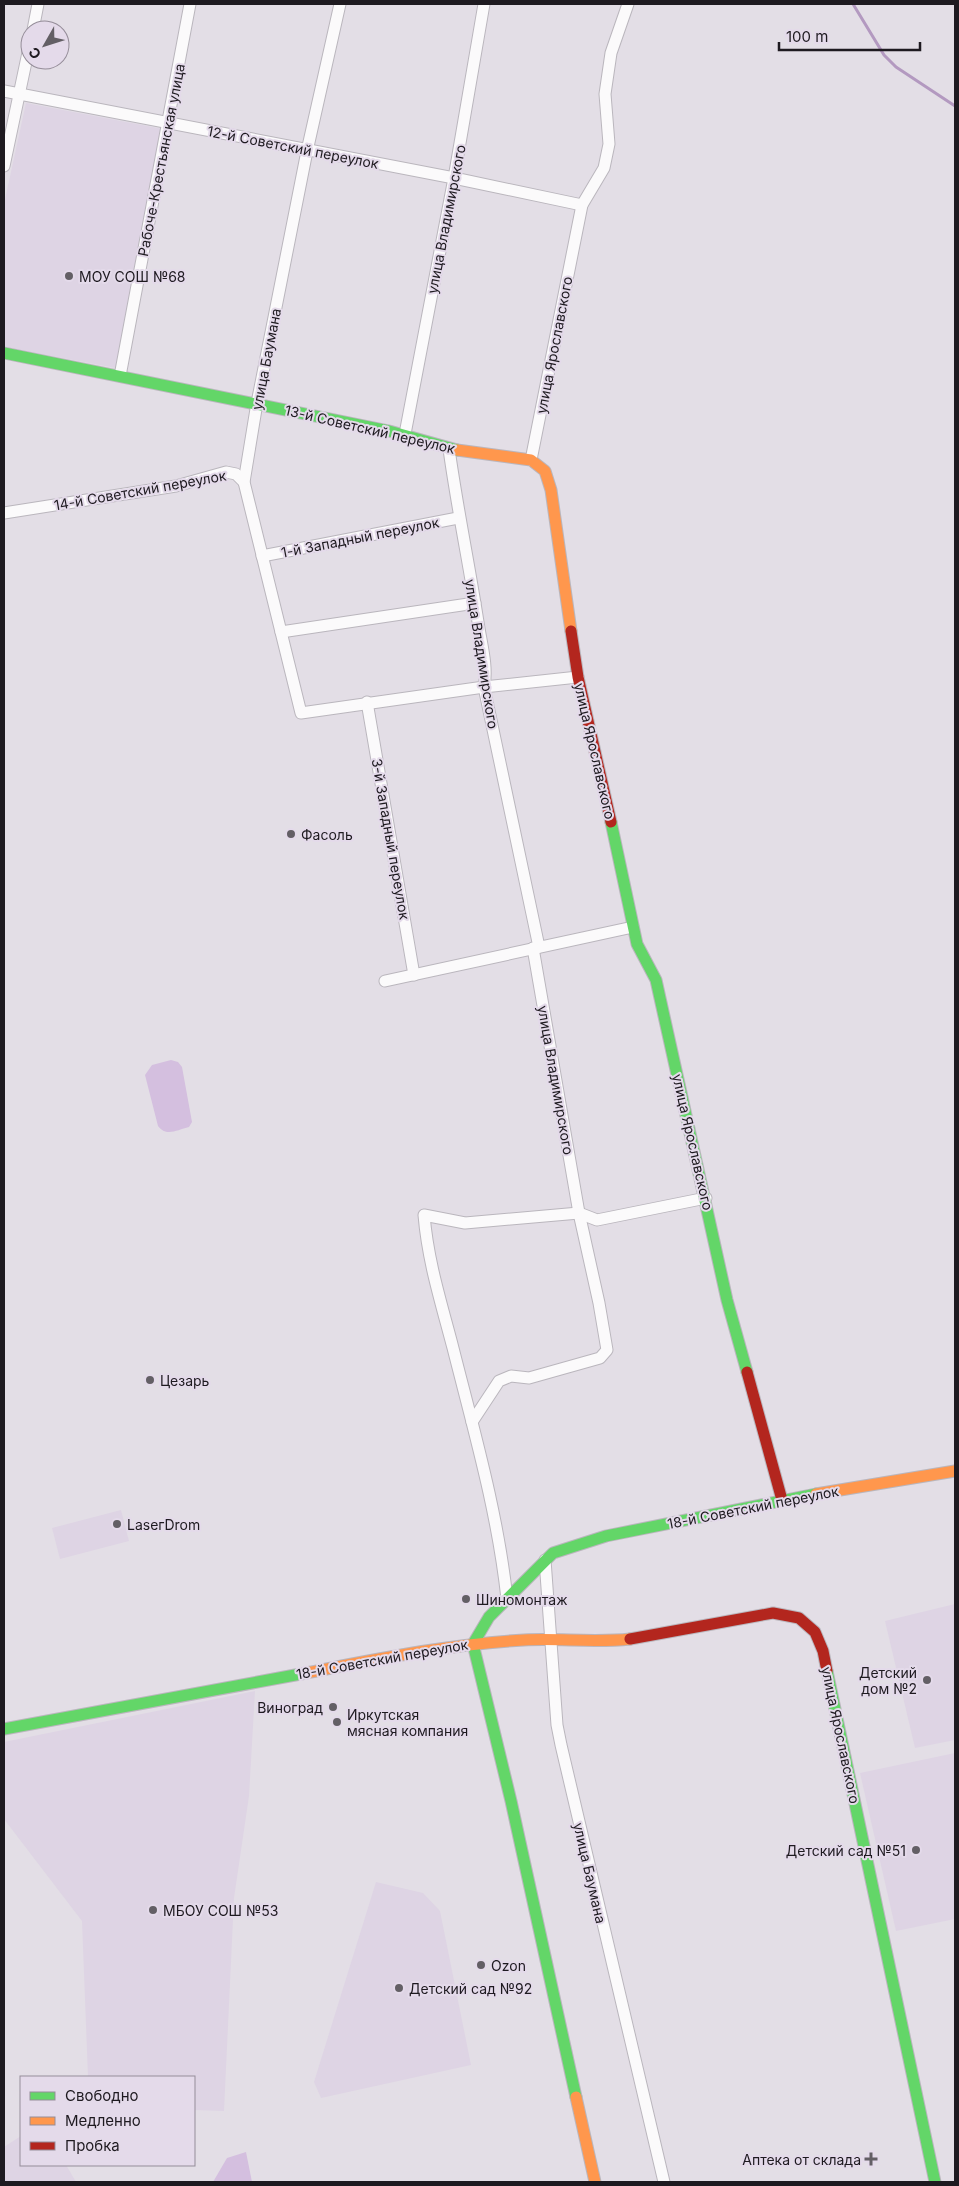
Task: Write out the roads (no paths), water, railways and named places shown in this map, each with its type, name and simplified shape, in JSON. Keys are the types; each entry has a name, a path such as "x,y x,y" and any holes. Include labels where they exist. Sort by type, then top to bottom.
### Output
{"street":[{"path":"35,20 38,4"},
{"name":"Рабоче-Крестьянская улица","path":"120,376 190,4"},
{"name":"улица Баумана","path":"340,4 307,151 257,403 244,482 301,713 367,702"},
{"name":"улица Владимирского","path":"405,434 454,178 484,4"},
{"name":"улица Ярославского","path":"628,4 611,53 605,94 609,144 604,168 582,205 531,460 545,471 552,490 578,677 633,927 637,944 656,980 728,1300 782,1500"},
{"path":"4,166 24,70"},
{"name":"12-й Советский переулок","path":"4,91 454,178 582,205"},
{"name":"13-й Советский переулок","path":"4,353 405,434 449,449 531,460"},
{"name":"улица Владимирского","path":"449,449 458,518 486,671 484,687 536,948 579,1213 599,1303 607,1350 600,1358 530,1378 511,1376 499,1381 472,1422"},
{"name":"14-й Советский переулок","path":"4,514 176,486 226,472 236,474 244,482"},
{"name":"1-й Западный переулок","path":"262,556 458,518"},
{"path":"281,632 475,603"},
{"path":"367,702 578,677"},
{"name":"3-й Западный переулок","path":"367,702 414,975"},
{"path":"385,981 633,927"},
{"path":"508,1599 502,1549 472,1422 432,1271 424,1215 465,1223 579,1213 597,1220 706,1198"},
{"name":"18-й Советский переулок","path":"4,1729 320,1670 473,1644 489,1617 553,1553 606,1536 782,1500 955,1471"},
{"name":"улица Баумана","path":"545,1560 557,1725 664,2182"},
{"name":"улица Ярославского","path":"473,1644 526,1640 602,1642 632,1639 773,1613 798,1618 815,1632 823,1651 935,2182"},
{"path":"473,1644 511,1801 595,2182"}],"waterway":[{"path":"853,4 884,55 896,67 955,106"}],"place":[{"name":"МОУ СОШ №68","path":"69,276"},
{"name":"Фасоль","path":"291,834"},
{"name":"Цезарь","path":"150,1380"},
{"name":"LaseгDrom","path":"117,1524"},
{"name":"Шиномонтаж","path":"466,1599"},
{"name":"Детский дом №2","path":"927,1680"},
{"name":"Виноград","path":"333,1707"},
{"name":"Иркутская мясная компания","path":"337,1722"},
{"name":"Детский сад №51","path":"916,1850"},
{"name":"МБОУ СОШ №53","path":"153,1910"},
{"name":"Ozon","path":"481,1965"},
{"name":"Детский сад №92","path":"399,1988"},
{"name":"Аптека от склада","path":"871,2159"}]}
